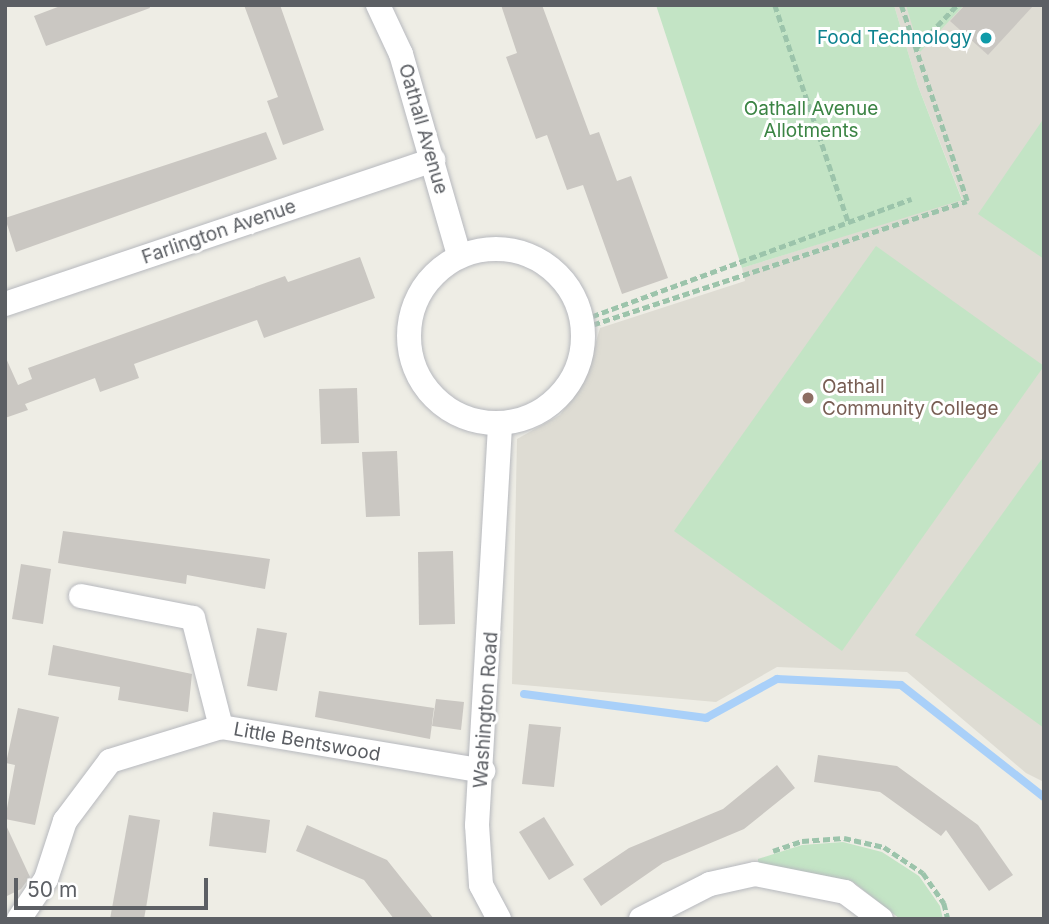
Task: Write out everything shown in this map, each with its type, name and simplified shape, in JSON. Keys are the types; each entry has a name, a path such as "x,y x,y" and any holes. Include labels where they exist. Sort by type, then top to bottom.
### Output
{"street":[{"name":"Oathall Avenue","path":"379,5 401,54 459,255"},
{"name":"Farlington Avenue","path":"5,304 433,160"},
{"path":"486,248 514,250 540,260 562,278 583,324 581,358 570,383 551,404 527,418 500,424 470,420 443,406 422,384 410,356 408,326 416,297 434,272 459,255 486,248"},
{"name":"Washington Road","path":"499,919 481,885 477,825 483,771 499,497 500,424"},
{"path":"81,596 193,618 221,727"},
{"name":"Little Bentswood","path":"19,919 46,879 65,821 110,761 221,727 483,771"},
{"path":"641,919 710,884 755,874 845,892 881,919"}],"path":[{"path":"775,5 849,223"},
{"path":"583,324 967,201 901,5"},
{"path":"915,49 957,5"},
{"path":"583,324 911,199"},
{"path":"755,874 755,857 802,841 844,838 884,847 923,873 944,904 948,919"}],"shaded area":[{"name":"Oathall Community College","path":"894,5 1044,5 1044,782 1026,773 907,672 777,667 716,702 512,684 517,439 560,415 585,380 600,328 745,281 742,268 962,199 918,86"}],"green space":[{"name":"Oathall Avenue Allotments","path":"656,5 894,5 918,86 962,200 742,268"},
{"path":"906,5 964,5 920,52"},
{"path":"1044,118 1044,259 978,214"},
{"path":"876,246 1044,366 842,651 674,531"},
{"path":"1044,456 1044,728 915,635"},
{"path":"843,842 882,852 919,876 940,906 943,919 900,919 852,881 758,863 758,859 802,845"}],"building":[{"path":"63,5 149,5 150,8 46,46 34,16"},
{"path":"244,5 280,5 324,130 283,145 267,101 278,97"},
{"path":"501,5 542,5 590,135 599,132 617,181 631,176 668,278 622,294 583,185 567,190 547,135 536,139 506,57 517,53"},
{"name":"Food Technology","path":"965,5 1034,5 988,55 950,21"},
{"path":"266,132 277,159 16,252 5,218"},
{"path":"360,257 375,298 264,338 257,320 134,364 139,378 100,392 95,378 25,404 28,410 5,418 5,356 18,385 32,379 28,368 285,276 288,282"},
{"path":"357,388 359,443 321,444 319,389"},
{"path":"397,451 400,516 366,517 362,452"},
{"path":"63,531 270,559 265,589 187,575 186,584 58,563"},
{"path":"453,551 455,624 419,625 418,552"},
{"path":"21,564 51,569 43,624 12,619"},
{"path":"257,628 287,633 277,691 247,686"},
{"path":"53,645 192,674 188,712 118,700 120,687 48,675"},
{"path":"319,691 434,708 430,739 315,717"},
{"path":"436,699 464,702 461,730 432,726"},
{"path":"18,708 59,717 35,825 5,819 15,765 6,763"},
{"path":"529,724 561,727 554,787 522,784"},
{"path":"818,755 897,766 978,825 1013,875 989,891 946,830 941,836 880,792 814,782"},
{"path":"777,765 795,788 744,829 663,863 601,906 583,879 629,848 723,809"},
{"path":"213,812 270,820 266,853 209,846"},
{"path":"129,815 160,820 144,919 110,919"},
{"path":"544,817 574,865 549,880 519,832"},
{"path":"5,823 30,877 21,889 5,897"},
{"path":"307,825 387,860 434,919 394,919 364,880 296,851"}],"waterway":[{"path":"524,694 706,718 777,679 901,685 1044,797"}],"place":[{"name":"Food Technology","path":"986,38"},
{"name":"Oathall Community College","path":"808,398"}]}
